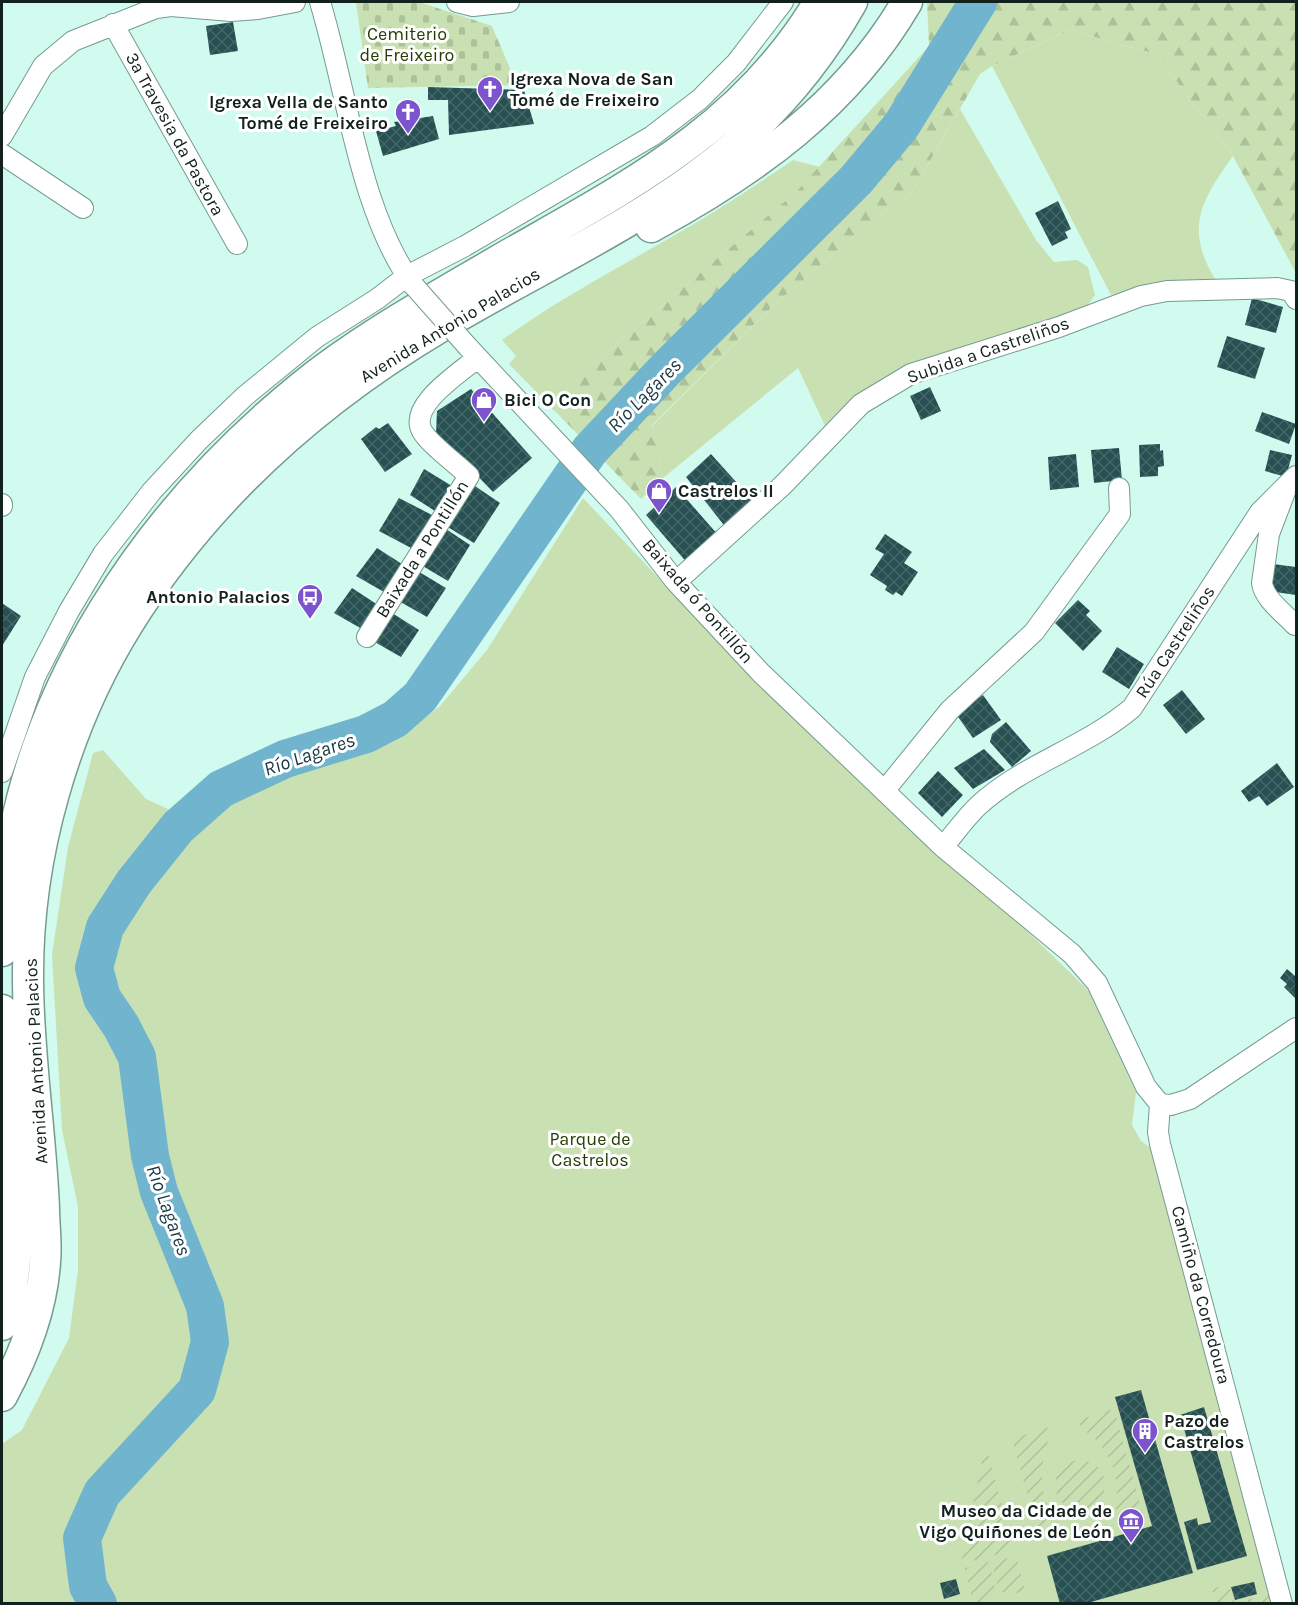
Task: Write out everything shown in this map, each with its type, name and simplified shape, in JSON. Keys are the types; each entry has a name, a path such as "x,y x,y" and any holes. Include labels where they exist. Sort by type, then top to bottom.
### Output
{"main road":[{"name":"Avenida Antonio Palacios","path":"2,951 6,884 15,835 33,765 51,715 67,676 104,609 148,544 186,498 263,420 342,357 425,303 634,182 711,129 766,75 819,2"},
{"name":"Avenida Antonio Palacios","path":"2,1396 20,1362 36,1317 45,1262 43,1180 27,978 34,888 60,775 75,729 94,687 127,626 174,556 213,508 282,441 321,408 396,355 658,202 713,164 742,140 794,87 835,31 852,2"},
{"path":"545,267 615,246 713,193 790,140 850,82 907,2"},
{"name":"Avenida Antonio Palacios","path":"2,1010 14,1264 7,1311 2,1325"}],"street":[{"path":"2,136 43,66 73,41 156,8 171,6 231,11 295,2"},
{"name":"Baixada ó Pontillón","path":"320,2 370,195 386,241 411,281 472,353 613,502 676,582 761,673 943,847 1072,954 1097,983 1146,1087 1160,1104"},
{"path":"457,2 473,6 509,2"},
{"path":"2,767 35,678 69,611 103,555 152,491 245,396 317,337 377,298 411,281 465,246 652,135 700,99 736,63 783,2"},
{"name":"3ª Travesia da Pastora","path":"113,24 237,244"},
{"path":"2,154 83,208"},
{"name":"Subida a Castreliños","path":"676,582 783,485 861,404 911,374 1059,327 1141,296 1167,291 1277,288 1291,291 1296,299"},
{"name":"Baixada a Pontillón","path":"367,637 469,476 423,431 419,417 423,405 472,353"},
{"path":"1295,625 1270,600 1263,590 1262,583 1275,516 1284,493 1296,474"},
{"name":"Rúa Castreliños","path":"943,847 980,804 1000,789 1114,723 1132,708 1260,512 1296,474"},
{"path":"885,790 950,710 1034,632 1120,514 1119,488"},
{"path":"1160,1104 1171,1105 1190,1100 1296,1028"},
{"name":"Camiño da Corredoura","path":"1160,1104 1158,1132 1160,1144 1286,1593"}],"green space":[{"name":"Cemiterio de Freixeiro","path":"356,2 419,2 492,26 517,85 368,88"},
{"path":"927,2 1296,2 1296,273 1233,156 1156,54 1070,30 992,66 980,74 912,192 879,216 776,303 652,425 663,478 641,499 549,405 616,344 796,192 929,46"},
{"path":"1070,30 1156,54 1233,156 1204,203 1200,218 1201,248 1207,265 1218,284 1157,285 1111,295 992,66"},
{"path":"960,109 1036,240 1054,262 1077,260 1088,267 1095,295 1085,309 915,364 873,384 826,428 798,368 663,478 652,426 776,303 879,216 912,192"},
{"path":"793,160 820,167 796,192 616,344 549,405 509,364 516,356 502,340 581,289 717,210"},
{"name":"Parque de Castrelos","path":"583,498 774,700 937,854 1026,930 1089,991 1136,1092 1132,1125 1141,1141 1154,1150 1274,1603 2,1603 2,1444 22,1430 69,1338 78,1270 78,1207 62,1130 52,955 68,847 93,753 103,750 146,799 199,823 232,801 284,772 393,742 440,706 487,650"},
{"path":"1114,1409 1143,1515 1114,1521 1117,1491 1111,1462 1100,1444 1078,1420"},
{"path":"1053,1426 1044,1456 1042,1483 1049,1509 1068,1534 1040,1541 1012,1439"},
{"path":"987,1449 1014,1550 961,1564 984,1450"},
{"path":"1080,1460 1089,1462 1100,1471 1105,1485 1103,1494 1094,1505 1080,1510 1071,1508 1060,1499 1055,1485 1057,1476 1066,1465"},
{"path":"1016,1556 1025,1591 1008,1595 1006,1592 999,1592 992,1562"},
{"path":"989,1562 996,1593 992,1595 991,1601 973,1603 965,1568"},
{"path":"1229,1584 1235,1603 1216,1603 1212,1589"},
{"path":"1272,1593 1275,1603 1235,1603"}],"building":[{"path":"233,22 238,51 210,55 206,26"},
{"name":"Igrexa Nova de San Tomé de Freixeiro","path":"428,87 524,90 534,124 449,135 448,100 428,100"},
{"name":"Igrexa Vella de Santo Tomé de Freixeiro","path":"433,116 439,139 383,156 376,131 396,126 394,122"},
{"path":"1058,201 1071,229 1065,232 1068,238 1052,246 1035,213"},
{"path":"1252,298 1283,307 1276,333 1245,325"},
{"path":"1227,336 1265,348 1255,379 1217,367"},
{"path":"930,387 941,411 921,420 910,396"},
{"path":"471,389 532,458 493,492 436,433 437,411"},
{"path":"1262,412 1296,424 1289,444 1255,431"},
{"path":"388,423 412,454 385,472 361,439 376,427 379,429"},
{"path":"1160,444 1160,451 1163,450 1164,466 1158,467 1158,476 1140,477 1139,445"},
{"path":"1119,448 1122,480 1094,483 1091,450"},
{"path":"1270,450 1292,455 1286,477 1265,471"},
{"path":"711,454 755,503 727,529 686,477"},
{"path":"1076,454 1079,487 1050,490 1048,457"},
{"path":"424,469 452,486 435,511 410,495"},
{"path":"472,484 500,503 474,543 446,526"},
{"path":"676,487 719,536 689,565 646,515"},
{"path":"399,498 434,516 413,549 379,531"},
{"path":"446,529 470,545 448,581 421,565"},
{"path":"885,534 912,552 904,563 918,572 902,596 896,592 893,595 885,590 887,586 870,575 884,554 875,549"},
{"path":"377,548 402,564 384,592 356,576"},
{"path":"1273,564 1296,567 1296,595 1268,591"},
{"path":"416,570 446,588 427,617 397,600"},
{"path":"352,588 378,605 362,629 334,613"},
{"path":"1078,600 1090,611 1086,615 1102,631 1083,651 1055,623"},
{"path":"2,603 21,616 2,646"},
{"path":"392,613 419,630 401,657 373,641"},
{"path":"1117,647 1144,664 1129,689 1102,672"},
{"path":"1182,690 1205,719 1186,734 1163,705"},
{"path":"983,695 1001,720 973,738 956,714"},
{"path":"1006,722 1031,751 1012,767 990,742 992,734"},
{"path":"984,749 1005,770 973,789 954,768"},
{"path":"1277,763 1294,787 1267,806 1259,796 1249,802 1241,791"},
{"path":"938,771 963,795 942,817 918,793"},
{"path":"1287,969 1295,976 1296,974 1296,999 1284,987 1287,984 1280,978"},
{"name":"Pazo de Castrelos","path":"1141,1390 1193,1573 1084,1604 1060,1604 1047,1556 1152,1526 1115,1397"},
{"path":"1204,1407 1247,1556 1197,1570 1184,1522 1197,1518 1198,1525 1211,1522 1180,1415"},
{"path":"956,1579 960,1594 944,1599 940,1583"},
{"path":"1254,1582 1257,1594 1235,1600 1231,1587"}],"waterway":[{"name":"Río Lagares","path":"98,1604 88,1586 82,1538 102,1493 197,1390 210,1342 205,1306 159,1192 150,1156 137,1057 121,1026 102,998 94,968 105,927 134,882 178,827 221,789 285,759 366,734 395,719 420,697 590,450 666,369 856,180 901,126 978,2"}],"place":[{"name":"Igrexa Nova de San Tomé de Freixeiro","path":"490,112"},
{"name":"Igrexa Vella de Santo Tomé de Freixeiro","path":"408,135"},
{"name":"Bici O Con","path":"484,423"},
{"name":"Castrelos II","path":"659,514"},
{"name":"Antonio Palacios","path":"310,620"},
{"name":"Pazo de Castrelos","path":"1145,1454"},
{"name":"Museo da Cidade de Vigo Quiñones de León","path":"1131,1544"}]}
